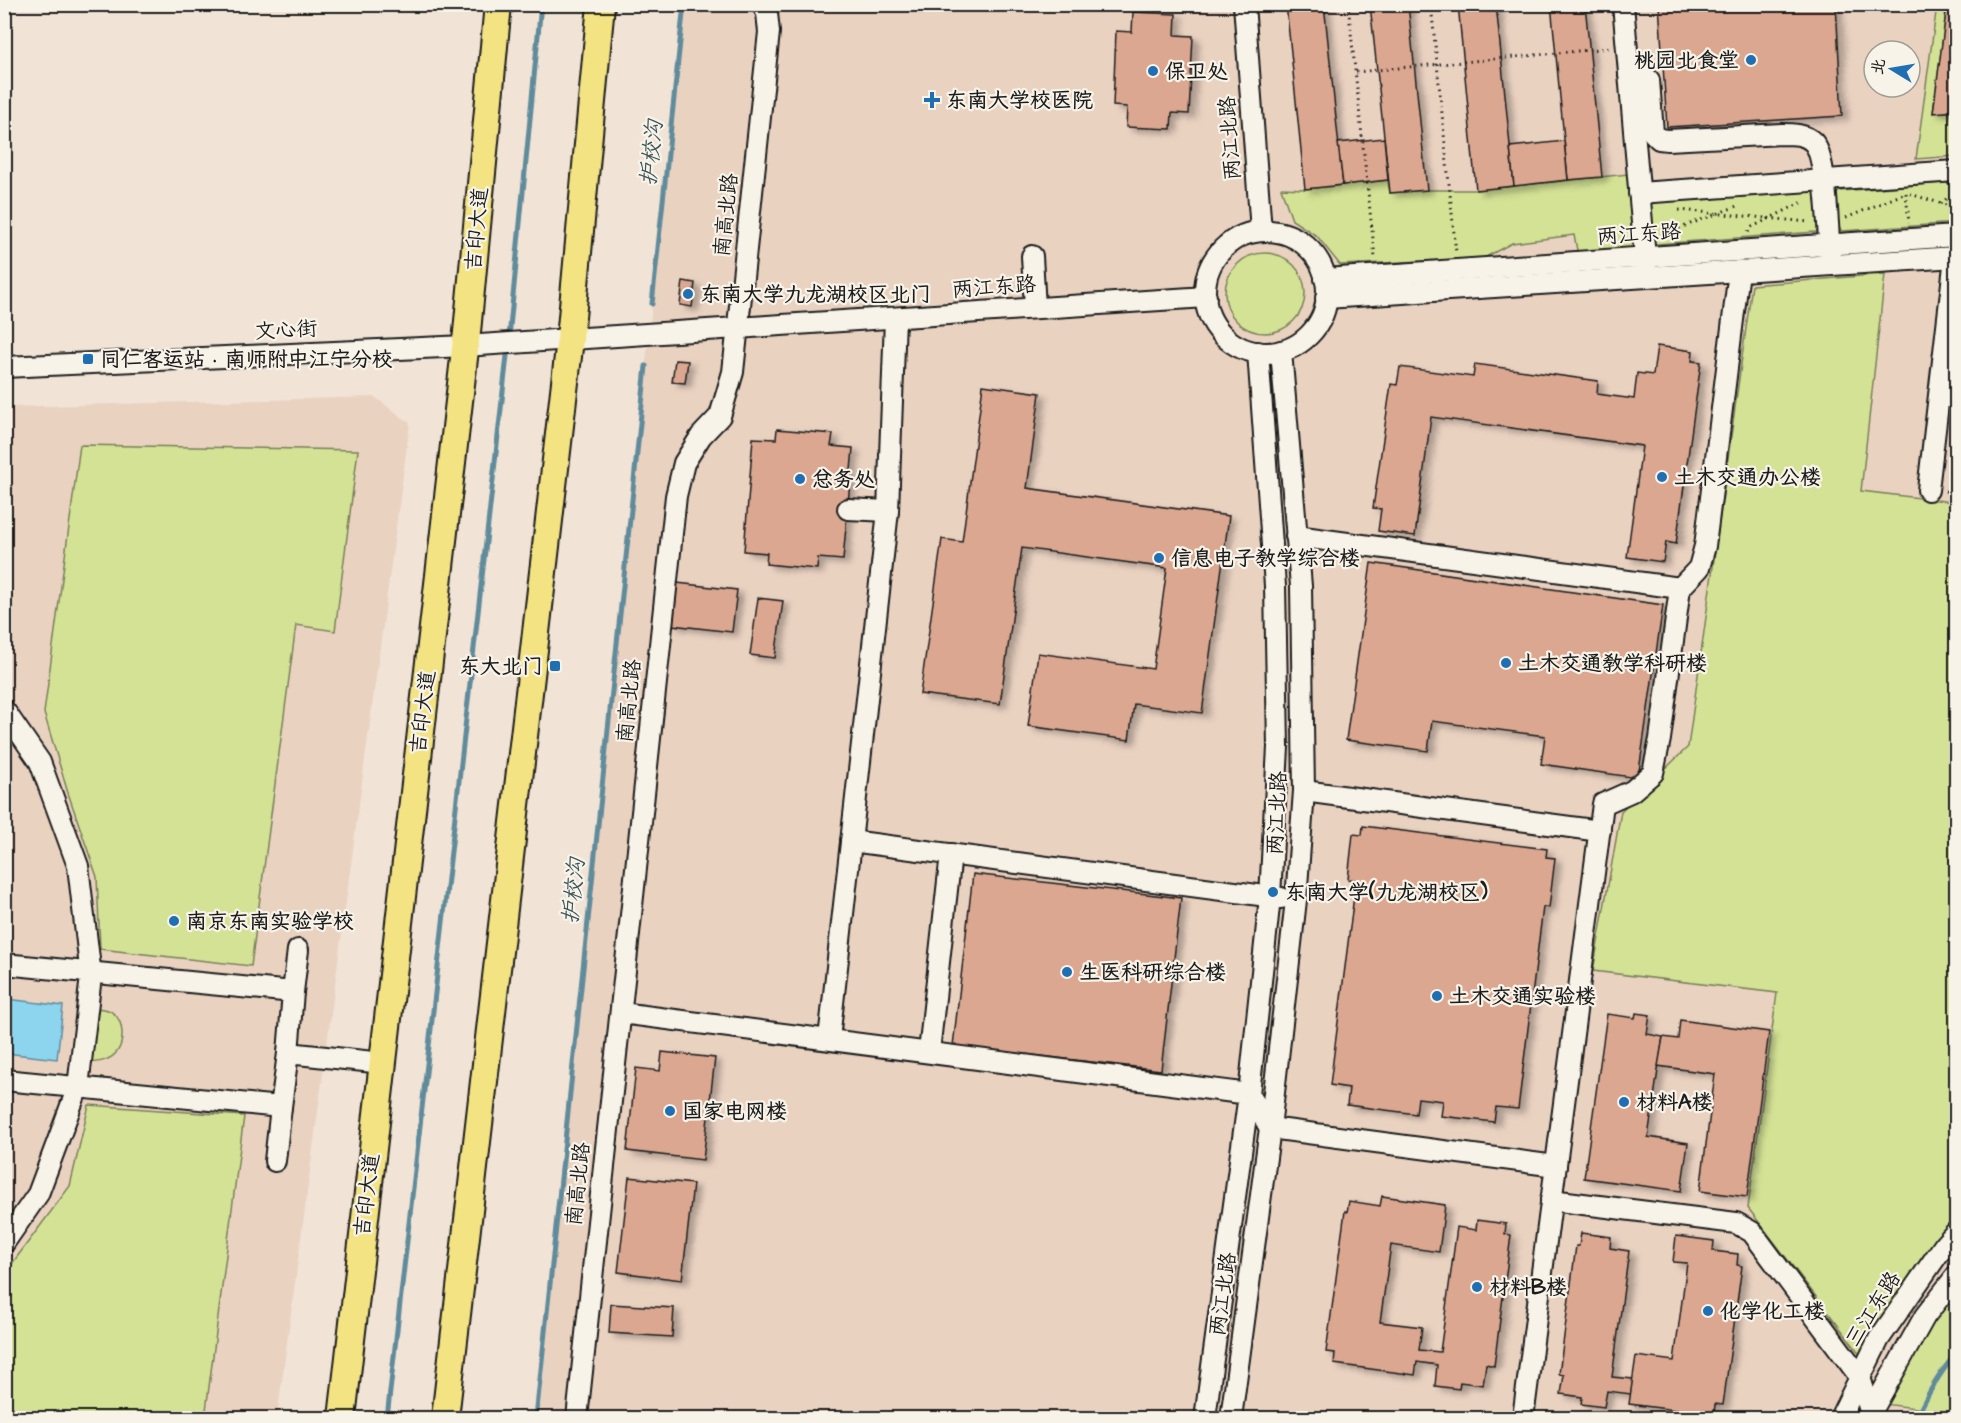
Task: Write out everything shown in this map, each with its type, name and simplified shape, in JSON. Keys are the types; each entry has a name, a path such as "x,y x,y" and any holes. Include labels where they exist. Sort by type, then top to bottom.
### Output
{"main road":[{"name":"吉印大道","path":"342,1419 465,346 498,4"},
{"path":"445,1419 570,339 601,4"}],"street":[{"name":"南高北路","path":"577,1419 676,496 684,463 701,436 720,416 733,372 769,32 767,13 762,4"},
{"name":"两江北路","path":"1244,4 1261,231"},
{"path":"1623,4 1647,277"},
{"path":"1629,75 1642,73 1649,80 1653,133 1659,139 1798,135 1812,141 1820,152 1831,265"},
{"path":"1640,201 1824,186 1905,184 1956,171"},
{"path":"1261,231 1280,233 1298,240 1312,253 1323,269 1325,288 1325,307 1318,325 1305,340 1288,350 1269,354 1248,351 1230,342 1215,327 1207,307 1205,286 1211,266 1223,249 1240,237 1261,231"},
{"name":"两江东路","path":"1325,288 1377,275 1644,250 1741,250 1956,236"},
{"path":"1032,256 1035,308"},
{"name":"两江东路","path":"1325,288 1647,277 1956,257"},
{"path":"1928,490 1956,257"},
{"path":"1523,1419 1603,804 1632,790 1653,773 1660,740 1680,588 1700,568 1705,546 1739,271"},
{"name":"两江东路","path":"570,339 1206,297"},
{"path":"829,1039 888,511 895,318"},
{"name":"文心街","path":"4,368 570,339"},
{"name":"两江北路","path":"1231,1419 1270,1128 1296,900 1304,791 1301,586 1281,351"},
{"name":"两江北路","path":"1205,1419 1249,1094 1270,897 1278,747 1275,586 1258,352"},
{"path":"848,509 888,511"},
{"path":"1296,536 1680,588"},
{"path":"1275,586 1301,586"},
{"path":"4,710 39,762 78,866 91,972 78,1087 38,1194 4,1243"},
{"path":"1304,791 1600,831"},
{"path":"851,841 1296,900"},
{"path":"929,1052 951,854"},
{"path":"275,1161 298,950"},
{"path":"4,964 293,992"},
{"path":"621,1013 1249,1094 1270,1128 1556,1166"},
{"path":"288,1053 383,1063"},
{"path":"4,1080 281,1107"},
{"path":"1551,1200 1736,1224 1752,1232 1860,1377 1869,1415"},
{"name":"三江东路","path":"1840,1419 1879,1339 1945,1244 1956,1232"},
{"path":"1869,1415 1925,1316 1956,1276"}],"path":[{"path":"1348,4 1377,275"},
{"path":"1431,4 1458,269"},
{"path":"1356,72 1626,47"},
{"path":"1640,201 1716,213 1827,222 1842,219 1905,184"},
{"path":"1905,184 1911,194 1956,208"},
{"path":"1905,184 1911,239"},
{"path":"1741,250 1752,227 1824,186"},
{"path":"1941,204 1956,193"},
{"path":"1644,250 1716,213 1737,206"},
{"path":"1908,1416 1925,1419"}],"shaded area":[{"name":"东南大学(九龙湖校区)","path":"684,5 1956,5 1956,1418 533,1418"},
{"name":"南京东南实验学校","path":"375,397 410,423 277,1418 5,1418 4,407"}],"green space":[{"path":"1937,5 1947,5 1933,113 1956,111 1956,156 1916,159"},
{"path":"1628,174 1633,250 1578,255 1574,235 1512,243 1484,258 1340,265 1317,236 1292,220 1281,188 1305,189 1388,180 1390,193 1476,190"},
{"path":"1956,182 1956,223 1842,231 1837,226 1834,196 1840,191"},
{"path":"1812,190 1816,193 1819,229 1816,232 1656,244 1652,241 1649,206 1654,201"},
{"path":"1257,253 1273,253 1294,264 1305,285 1305,301 1294,322 1273,333 1257,333 1243,327 1231,315 1225,301 1225,285 1231,271 1243,259"},
{"path":"1885,274 1861,491 1953,502 1956,477 1956,1218 1948,1226 1860,1354 1748,1208 1777,993 1593,971 1621,811 1688,747 1752,285"},
{"path":"80,445 358,450 335,631 296,625 251,966 100,949 97,877 44,713"},
{"path":"95,1008 109,1010 117,1017 122,1038 119,1049 113,1056 104,1061 89,1063"},
{"path":"89,1105 244,1116 205,1418 5,1418 5,1273 70,1186"},
{"path":"1956,1282 1956,1413 1883,1404"}],"water":[{"path":"7,999 63,1006 57,1059 5,1053 4,1023"}],"building":[{"path":"1286,4 1324,4 1343,185 1305,189"},
{"path":"1370,4 1408,4 1427,190 1390,193"},
{"path":"1458,4 1496,4 1514,186 1476,190"},
{"path":"1551,4 1585,4 1602,177 1568,180"},
{"name":"桃园北食堂","path":"1659,4 1836,4 1842,116 1667,127"},
{"path":"1947,4 1956,4 1956,111 1933,113"},
{"name":"保卫处","path":"1133,12 1176,14 1175,35 1193,36 1189,114 1172,113 1171,129 1126,127 1127,107 1113,106 1116,31 1132,32"},
{"path":"1384,138 1388,180 1343,185 1338,143"},
{"path":"1564,141 1568,180 1514,186 1510,147"},
{"name":"东南大学九龙湖校区北门","path":"683,281 695,283 692,307 680,305"},
{"name":"土木交通办公楼","path":"1657,346 1693,351 1692,361 1701,362 1676,544 1666,542 1663,562 1627,557 1642,446 1431,417 1415,536 1378,531 1381,509 1373,508 1391,384 1397,385 1400,367 1473,377 1475,364 1598,381 1597,394 1634,399 1637,373 1653,375"},
{"name":"东南大学九龙湖校区北门","path":"675,360 688,361 685,383 672,382"},
{"name":"信息电子教学综合楼","path":"983,385 1040,393 1027,488 1229,516 1202,713 1134,704 1129,740 1028,726 1038,653 1153,669 1167,568 1022,548 1000,704 920,694 942,539 962,542"},
{"name":"总务处","path":"777,429 833,434 831,446 853,448 843,560 818,558 817,569 766,564 767,553 744,551 753,438 776,439"},
{"name":"土木交通教学科研楼","path":"1371,563 1663,605 1638,778 1541,764 1545,736 1432,721 1428,751 1346,740"},
{"path":"677,583 737,590 732,632 672,625"},
{"path":"758,598 783,601 775,658 750,655"},
{"name":"土木交通实验楼","path":"1363,826 1547,849 1546,857 1555,858 1549,908 1543,907 1518,1109 1496,1107 1494,1122 1441,1116 1443,1101 1418,1098 1416,1114 1347,1105 1349,1088 1330,1085 1356,880 1348,879 1353,834 1362,835"},
{"name":"生医科研综合楼","path":"973,874 1181,898 1161,1070 953,1046"},
{"name":"材料A楼","path":"1636,1013 1650,1015 1647,1034 1663,1037 1648,1137 1688,1143 1681,1191 1584,1178 1607,1014 1635,1018"},
{"name":"材料A楼","path":"1680,1020 1769,1032 1747,1197 1700,1191 1715,1074 1658,1066 1663,1037 1678,1039"},
{"name":"国家电网楼","path":"662,1052 715,1058 703,1160 627,1151 636,1068 660,1071"},
{"path":"629,1177 693,1184 682,1280 618,1272"},
{"name":"材料B楼","path":"1382,1196 1445,1205 1439,1252 1391,1245 1380,1322 1422,1327 1419,1350 1440,1352 1457,1227 1476,1230 1477,1220 1506,1224 1505,1234 1511,1235 1494,1366 1486,1364 1483,1385 1460,1382 1459,1389 1435,1386 1437,1365 1417,1362 1415,1375 1334,1364 1335,1353 1326,1352 1345,1211 1347,1212 1349,1201 1380,1206"},
{"path":"1581,1233 1611,1237 1610,1248 1629,1251 1612,1377 1633,1379 1631,1394 1607,1391 1604,1407 1581,1404 1582,1397 1561,1394 1564,1375 1559,1374 1576,1246 1579,1246"},
{"name":"化学化工楼","path":"1676,1236 1714,1241 1713,1251 1738,1254 1737,1265 1742,1266 1723,1405 1715,1404 1714,1415 1629,1404 1636,1356 1674,1361 1687,1263 1673,1262"},
{"path":"611,1304 674,1308 672,1337 609,1333"}],"waterway":[{"path":"509,338 541,4"},
{"name":"护校沟","path":"652,304 684,4"},
{"path":"387,1418 508,347"},
{"name":"护校沟","path":"536,1418 646,366"},
{"path":"1916,1418 1929,1393 1956,1354"}],"place":[{"name":"桃园北食堂","path":"1751,60"},
{"name":"保卫处","path":"1153,71"},
{"name":"东南大学校医院","path":"932,100"},
{"name":"东南大学九龙湖校区北门","path":"688,294"},
{"name":"同仁客运站 · 南师附中江宁分校","path":"88,359"},
{"name":"土木交通办公楼","path":"1662,477"},
{"name":"总务处","path":"800,479"},
{"name":"信息电子教学综合楼","path":"1159,558"},
{"name":"土木交通教学科研楼","path":"1506,663"},
{"name":"东大北门","path":"555,666"},
{"name":"东南大学(九龙湖校区)","path":"1273,892"},
{"name":"南京东南实验学校","path":"174,921"},
{"name":"生医科研综合楼","path":"1067,972"},
{"name":"土木交通实验楼","path":"1437,996"},
{"name":"材料A楼","path":"1624,1102"},
{"name":"国家电网楼","path":"670,1111"},
{"name":"材料B楼","path":"1477,1287"},
{"name":"化学化工楼","path":"1708,1311"}]}
